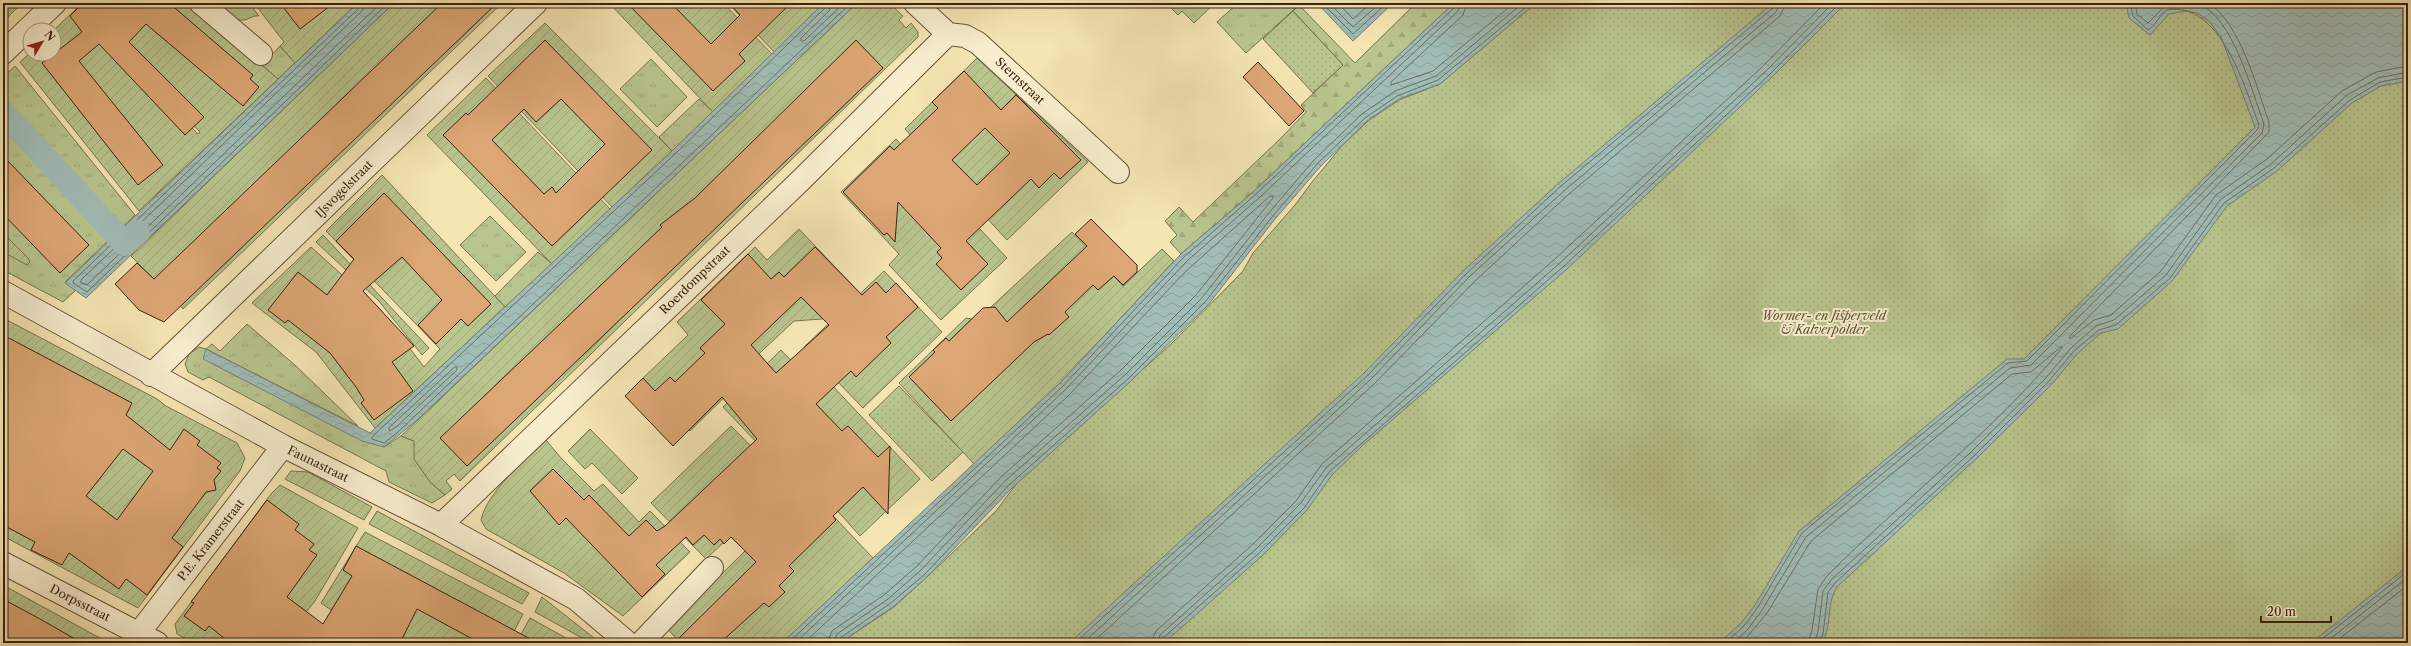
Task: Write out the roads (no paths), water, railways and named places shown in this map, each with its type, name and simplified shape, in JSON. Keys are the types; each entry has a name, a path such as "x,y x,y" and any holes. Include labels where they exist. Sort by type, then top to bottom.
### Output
{"street":[{"path":"3,53 55,3"},
{"path":"201,3 261,54"},
{"name":"IJsvogelstraat","path":"151,375 536,3"},
{"path":"915,3 948,34"},
{"name":"Sternstraat","path":"948,34 965,36 978,43 1118,172"},
{"name":"Roerdompstraat","path":"441,525 800,181 948,34"},
{"name":"Faunastraat","path":"3,292 151,375 283,446 441,525 576,599 628,643"},
{"name":"P.E. Kramerstraat","path":"148,638 283,446"},
{"name":"Dorpsstraat","path":"3,563 148,638"},
{"path":"641,643 712,568"}],"water":[{"path":"358,3 394,3 86,298 65,283"},
{"path":"824,3 857,3 416,421 384,447 362,441 203,359 206,349 370,433 672,151"},
{"path":"1317,3 1393,3 1353,41"},
{"path":"1454,3 1536,3 1440,84 1399,99 1368,120 1321,166 1275,219 1208,305 1132,380 1012,488 927,577 894,606 840,643 782,643 1059,384 1181,254 1253,192"},
{"path":"1773,3 1846,3 1772,77 1567,269 1362,446 1332,475 1307,510 1262,556 1164,643 1069,643 1364,373 1464,270 1559,183"},
{"path":"2126,3 2408,3 2408,81 2381,86 2352,103 2277,171 2227,206 2172,281 2118,329 2101,333 2077,354 2051,385 1977,458 1839,585 1832,598 1827,629 1822,643 1719,643 1741,623 1755,605 1799,531 2007,359 2024,359 2255,127 2221,37 2209,21 2197,13 2185,11 2169,14 2150,35 2129,18"},
{"path":"2408,566 2408,642 2311,643"}],"waterway":[{"path":"3,112 125,244 138,232"}],"park label":[{"name":"Wormer- en Jisperveld & Kalverpolder","path":"1824,323"}]}
